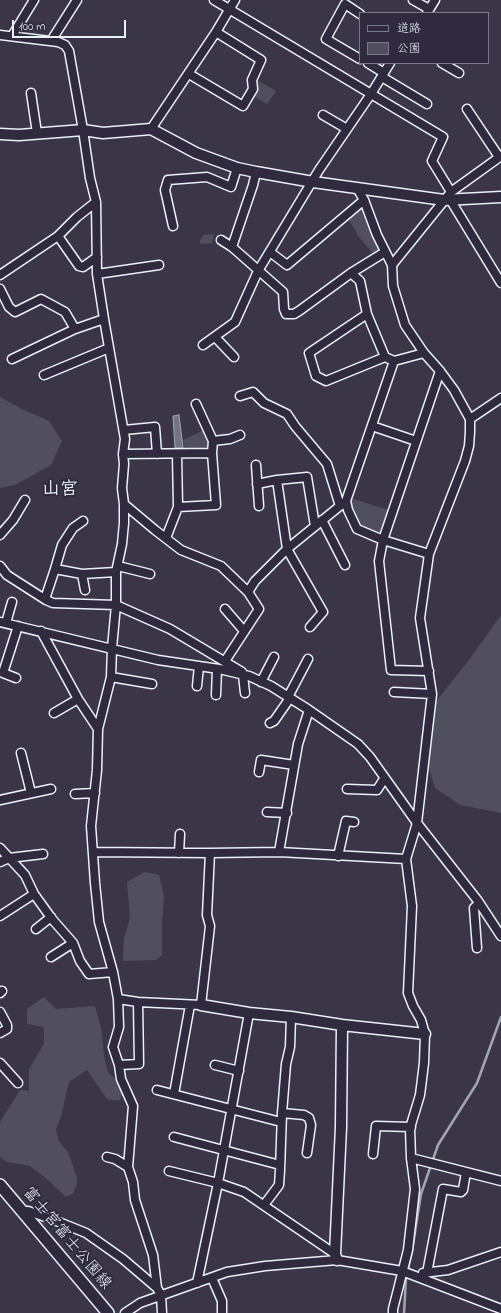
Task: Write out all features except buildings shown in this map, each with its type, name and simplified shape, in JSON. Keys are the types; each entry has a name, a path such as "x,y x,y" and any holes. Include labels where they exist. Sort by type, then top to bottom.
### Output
{"main road":[{"name":"富士宮富士公園線","path":"0,1185 108,1313"}],"street":[{"path":"12,36 34,0"},
{"path":"51,41 77,0"},
{"path":"214,0 443,137 432,161 449,198 501,282"},
{"path":"151,129 189,74 235,0"},
{"path":"413,0 428,11 435,0"},
{"path":"359,13 345,4 326,39 359,58"},
{"path":"189,74 243,106 253,89 252,80 261,60 216,32"},
{"path":"0,35 51,41 65,45 69,51 90,178 96,202 97,274 125,439 122,488 124,504 122,544 117,569 111,677 98,729 97,770 91,826 99,922 113,972 118,999 119,1027 113,1047 119,1065 121,1079 133,1106 128,1167 133,1182 135,1200 153,1255 162,1313"},
{"path":"369,64 383,75 427,104"},
{"path":"203,346 236,322 258,271 313,182 389,64"},
{"path":"444,64 459,73"},
{"path":"31,93 37,133"},
{"path":"392,265 449,198 500,156 467,109"},
{"path":"323,114 347,129"},
{"path":"0,134 83,130 103,133 151,129 196,153 237,168 256,172 357,188 449,198 501,196"},
{"path":"173,226 165,190 168,180 207,177 231,187 237,168"},
{"path":"232,247 256,172"},
{"path":"357,188 364,200 385,252 392,265 393,286 405,325 424,353 454,390 470,419 469,446 465,461 429,554 420,618 432,694 416,823 406,860 412,906 408,993 421,1020 425,1034 424,1063 420,1095 411,1127 411,1158 415,1189 406,1273 393,1309 393,1313"},
{"path":"270,252 288,265 364,200"},
{"path":"0,276 58,236 77,217 96,202"},
{"path":"58,236 79,266 83,267 97,257"},
{"path":"221,240 232,247 283,292 284,309 286,314 294,314 351,273 385,252"},
{"path":"97,274 159,265"},
{"path":"351,273 360,281 367,314 385,357 394,361 424,353"},
{"path":"0,289 9,307 15,312 41,299 65,312 75,330"},
{"path":"367,314 309,353 316,376 326,381 385,357"},
{"path":"12,360 104,318"},
{"path":"215,337 234,357"},
{"path":"44,375 109,348"},
{"path":"248,592 255,581 286,548 343,503 372,426 394,361"},
{"path":"429,671 391,670 379,561 383,540 440,372"},
{"path":"240,396 252,392 264,403 288,414 295,426 327,464 343,503 358,529 383,540 429,554"},
{"path":"470,419 501,398"},
{"path":"178,507 216,505 212,453 213,441 196,404"},
{"path":"372,426 416,441"},
{"path":"124,430 155,427 157,454"},
{"path":"213,441 230,439 240,435"},
{"path":"123,454 212,453"},
{"path":"166,538 178,507 177,454"},
{"path":"256,465 259,506"},
{"path":"257,484 307,477 314,526"},
{"path":"277,480 286,548 323,612 310,627"},
{"path":"0,535 13,520 25,500"},
{"path":"124,504 182,550 221,566 248,592 258,609 226,661"},
{"path":"322,520 345,564"},
{"path":"45,600 62,545 73,528 83,521"},
{"path":"0,566 7,575 45,600 53,603 116,604 170,629 226,661 246,675 262,682 289,698 358,744 370,757 416,823 479,904 501,936"},
{"path":"55,569 82,574 117,569 150,574"},
{"path":"82,574 84,590"},
{"path":"12,602 3,623 158,660 246,675"},
{"path":"225,609 244,631"},
{"path":"16,678 3,673 18,626"},
{"path":"41,631 78,699 98,729"},
{"path":"262,682 274,657"},
{"path":"270,723 274,721 289,698 308,658"},
{"path":"197,686 199,666"},
{"path":"216,695 217,669"},
{"path":"245,693 246,675"},
{"path":"111,677 152,684"},
{"path":"394,692 432,694"},
{"path":"54,713 78,699"},
{"path":"279,852 298,744 308,710"},
{"path":"21,753 31,793"},
{"path":"259,772 261,760 294,765"},
{"path":"347,789 377,790 384,779"},
{"path":"0,800 51,789"},
{"path":"75,794 94,793"},
{"path":"267,812 287,813"},
{"path":"338,856 346,821 354,822"},
{"path":"179,853 180,834"},
{"path":"0,848 25,875 34,894 50,917 73,943 80,962 89,974 113,972"},
{"path":"94,852 279,852 406,860"},
{"path":"201,1005 210,926 207,915 210,853"},
{"path":"0,862 9,858 43,854"},
{"path":"0,916 34,894"},
{"path":"477,948 474,908 479,904"},
{"path":"36,929 50,917"},
{"path":"51,957 73,943"},
{"path":"118,999 138,1002 201,1005 249,1013 425,1034"},
{"path":"119,1065 139,1064 138,1002"},
{"path":"174,1094 190,1005"},
{"path":"0,1012 7,1026 7,1029 0,1033"},
{"path":"197,1283 218,1183 249,1013"},
{"path":"264,1205 278,1185 281,1122 286,1064 290,1047 291,1017"},
{"path":"336,1257 341,1127 342,1025"},
{"path":"0,1063 18,1083"},
{"path":"215,1065 239,1071"},
{"path":"157,1090 281,1122"},
{"path":"282,1113 309,1118 311,1125 307,1153"},
{"path":"373,1154 376,1126 411,1127"},
{"path":"174,1137 280,1165"},
{"path":"107,1157 115,1159 128,1167"},
{"path":"411,1158 501,1182"},
{"path":"169,1171 218,1183 244,1192 336,1257"},
{"path":"427,1273 443,1189 460,1192 463,1190 466,1172"},
{"path":"23,1212 28,1211 86,1233 123,1259 159,1292"},
{"path":"406,1273 427,1273 448,1270 501,1252"},
{"path":"125,1313 159,1292 197,1283 227,1272 336,1257 406,1273 501,1309"},
{"path":"212,1278 221,1297 222,1313"}],"green space":[{"path":"255,79 276,91 267,104 253,96"},
{"path":"364,200 385,252 376,257 359,237 346,215"},
{"path":"214,234 212,243 200,244 203,235"},
{"path":"0,397 49,421 62,441 51,465 15,485 0,488"},
{"path":"206,429 211,443 206,449 184,450 183,440"},
{"path":"347,497 392,511 383,540 357,529"},
{"path":"501,615 501,813 460,805 435,788 420,739 429,710 469,660"},
{"path":"145,872 159,875 164,896 162,955 156,960 123,961 124,938 130,918 127,882"},
{"path":"44,997 56,1009 95,1006 102,1032 104,1056 108,1072 125,1089 119,1101 107,1099 87,1070 69,1082 56,1130 59,1141 67,1151 71,1160 77,1178 77,1184 73,1194 66,1197 30,1166 7,1162 0,1157 0,1122 20,1090 29,1091 29,1069 44,1044 44,1027 27,1024 27,1009"}],"water":[{"path":"179,415 183,448 175,448 173,416"}],"waterway":[{"path":"404,1313 406,1278 421,1194 438,1145 477,1083 501,1017"}],"district":[{"name":"山宮","path":"60,491"}]}
